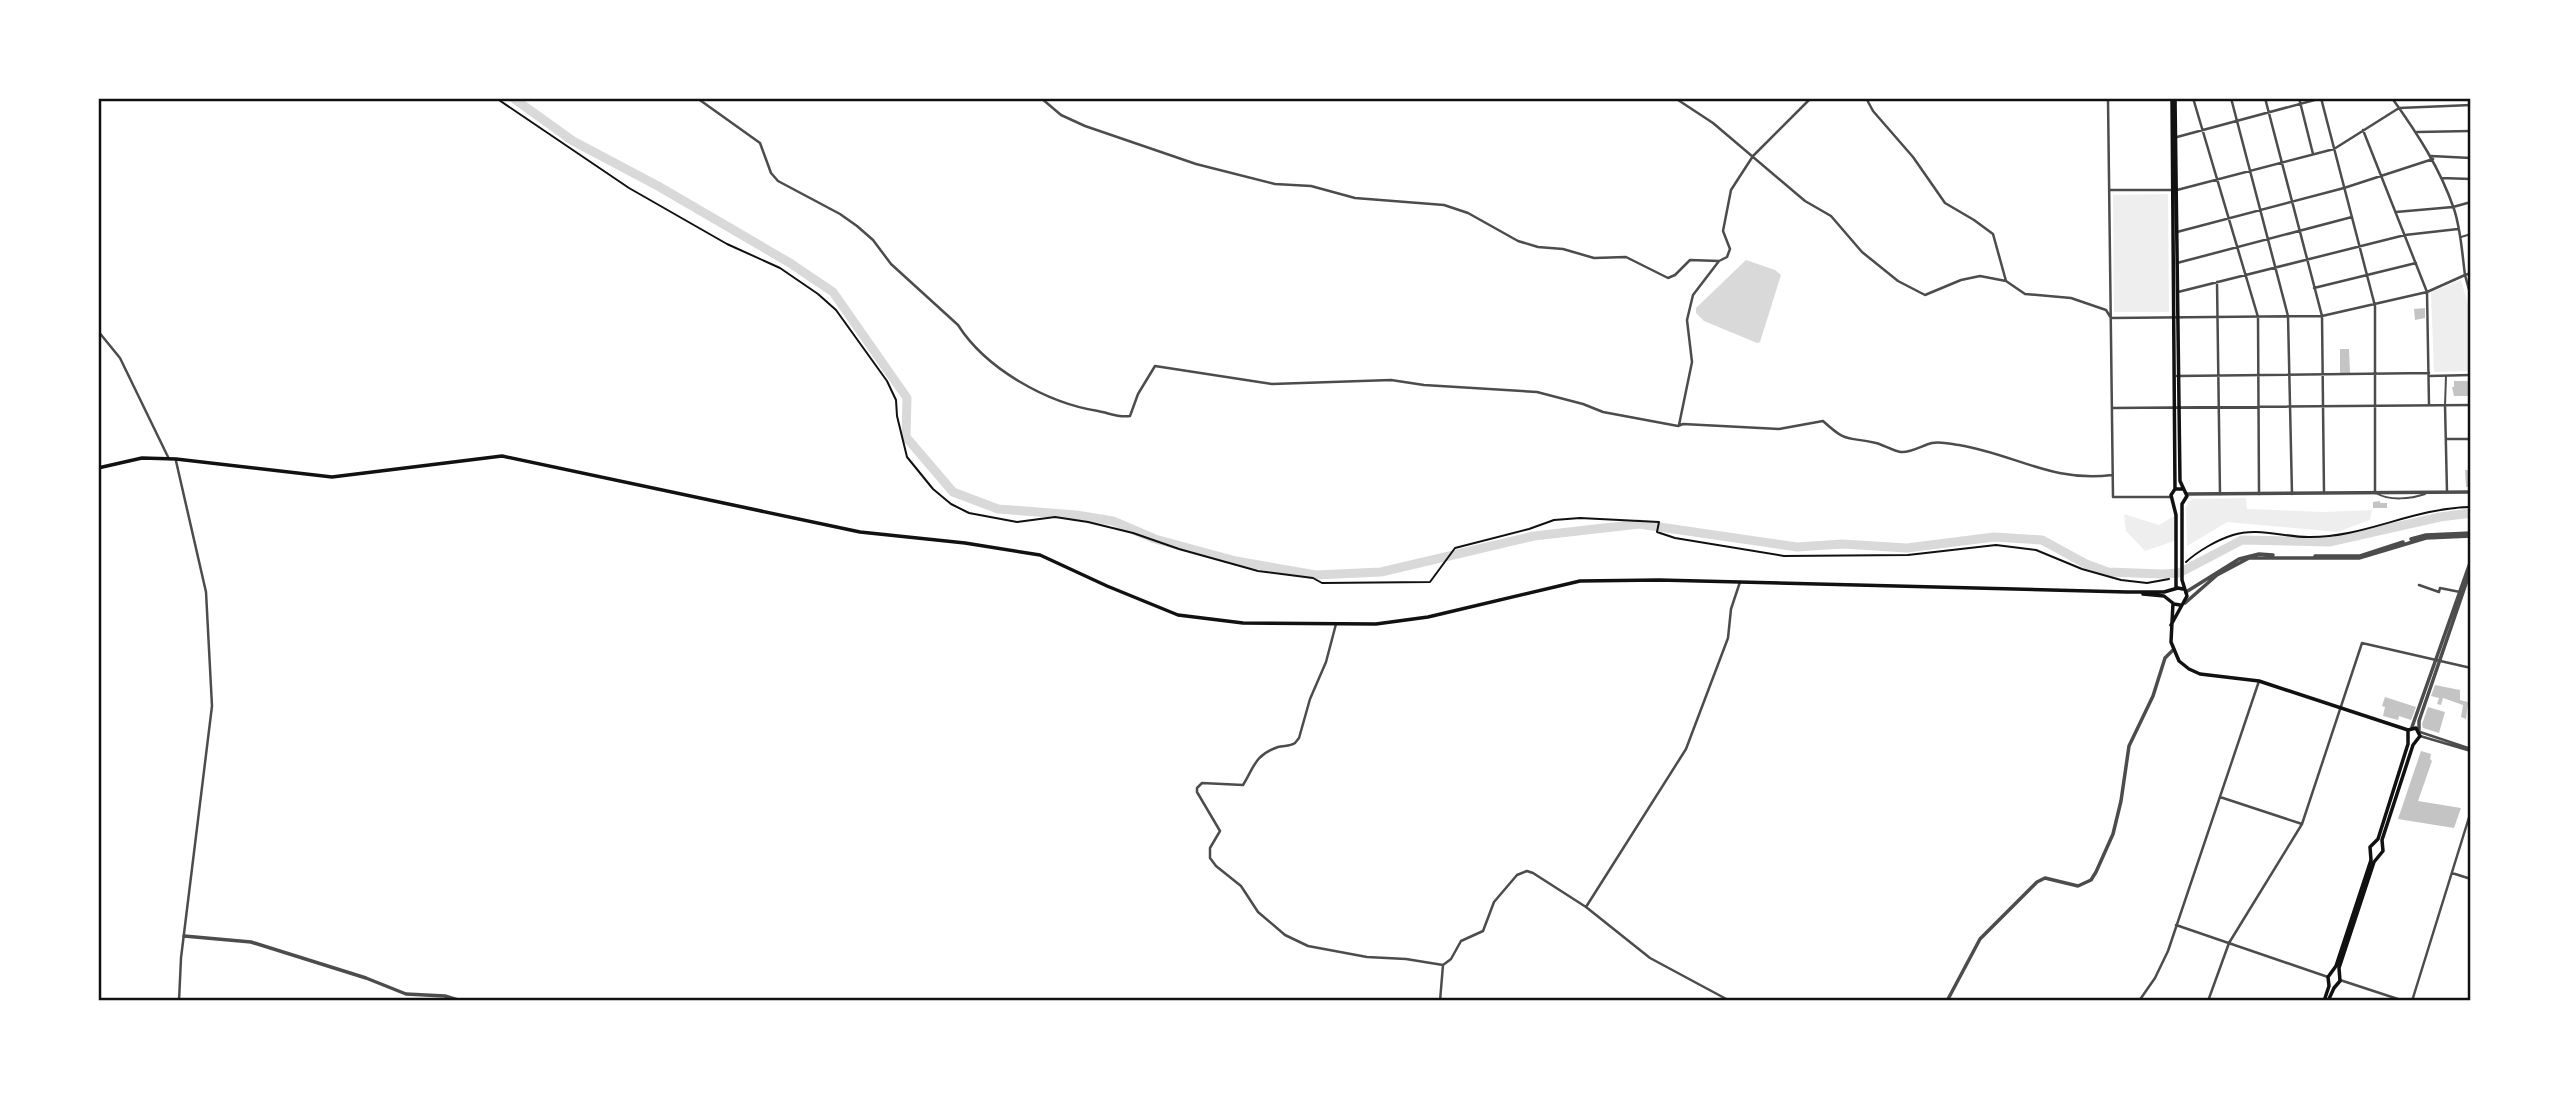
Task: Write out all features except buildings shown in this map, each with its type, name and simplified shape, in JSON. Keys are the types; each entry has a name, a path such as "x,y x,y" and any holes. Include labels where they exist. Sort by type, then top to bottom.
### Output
{"main road":[{"path":"2171,625 2182,604 2185,591 2182,504 2187,494 2180,481 2174,98"},
{"path":"2175,190 2178,292 2176,318"},
{"path":"2178,407 2175,489 2171,497 2175,503 2171,625 2173,650 2179,661 2200,674 2259,681 2420,733 2382,846 2383,851 2378,855 2339,968 2340,978 2326,1001"},
{"path":"98,467 142,458 176,459 332,477 502,456 860,532 965,543 1040,555 1178,615 1243,623 1376,624 1428,617 1580,581 2185,591"},
{"path":"2175,489 2182,489"},
{"path":"2175,503 2182,504"},
{"path":"2127,592 2182,604"},
{"path":"2326,1001 2328,976 2332,972 2371,860 2370,846 2375,842 2408,744 2410,729"},
{"path":"2407,737 2416,740"},
{"path":"2375,842 2382,846"},
{"path":"2370,852 2378,855"},
{"path":"2332,972 2340,978"},
{"path":"2328,982 2336,985"}],"street":[{"path":"696,98 760,143 771,173 778,181 840,214 873,240 891,264 1002,369 1038,393 1084,410 1123,418 1130,416 1138,394 1154,366 1272,384 1391,380 1424,385 1537,392 1602,412 1678,426 1683,424 1779,429 1823,421 1839,436 1876,443 1902,453 1936,442 1961,445 1994,454 2038,470 2096,478 2112,475"},
{"path":"1041,98 1061,115 1085,126 1196,164 1275,184 1318,188 1376,201 1444,205 1468,213 1518,241 1538,247 1563,248 1594,258 1626,257 1668,278 1675,275 1690,260 1719,261"},
{"path":"1675,98 1713,123 1805,201 1831,216 1862,252 1898,281 1925,295 1961,280 1980,276 2006,281 2025,294 2071,298 2106,310 2110,318"},
{"path":"1678,426 1692,362 1687,320 1693,295 1719,261 1727,257 1730,249 1723,231 1731,190 1753,156 1811,98"},
{"path":"1866,98 1873,111 1928,177 1945,204 1993,234 2006,281"},
{"path":"2145,98 2108,98 2113,497 2171,497"},
{"path":"2193,98 2258,317 2259,494"},
{"path":"2231,98 2288,316 2292,494"},
{"path":"2265,98 2322,316 2324,493"},
{"path":"2299,98 2313,154"},
{"path":"2174,137 2322,98 2375,306 2375,493"},
{"path":"2392,98 2432,158 2453,207 2471,298"},
{"path":"2109,190 2175,190 2334,149 2399,107 2471,105"},
{"path":"2363,130 2427,292 2429,405"},
{"path":"2417,132 2471,131"},
{"path":"2177,232 2344,188 2432,158 2471,158"},
{"path":"2441,178 2471,179"},
{"path":"2396,212 2453,207 2471,202"},
{"path":"2177,263 2352,217"},
{"path":"2178,292 2404,235 2458,229"},
{"path":"2460,237 2471,234"},
{"path":"2314,288 2416,263"},
{"path":"2110,318 2322,316 2427,292 2471,273"},
{"path":"2217,282 2220,494"},
{"path":"98,331 120,358 169,459"},
{"path":"2177,376 2322,373 2471,375"},
{"path":"2446,375 2447,492"},
{"path":"2112,408 2471,405"},
{"path":"2446,439 2471,439"},
{"path":"176,459 206,592 212,693 179,1001"},
{"path":"2187,494 2471,492"},
{"path":"2185,591 2228,564 2249,556 2360,556 2426,535 2471,535"},
{"path":"2182,604 2217,575 2249,558 2359,558 2426,538 2471,535"},
{"path":"2467,582 2471,560"},
{"path":"2471,569 2419,721 2420,733 2471,750"},
{"path":"1586,907 1686,749 1728,638 1731,609 1740,582"},
{"path":"2419,585 2438,592 2440,588 2461,593"},
{"path":"1337,622 1326,662 1295,743 1276,748 1261,757 1251,767 1242,785 1198,785 1197,792 1220,831 1210,848 1210,858 1241,886 1258,912 1285,934 1308,946 1367,957 1443,965"},
{"path":"2208,1001 2228,943 2302,824 2362,643 2471,668"},
{"path":"1947,1001 1980,939 2037,883 2045,878 2078,886 2091,880 2113,834 2129,746 2152,696 2165,658 2173,650"},
{"path":"2410,729 2438,660"},
{"path":"2139,1001 2162,966 2259,681"},
{"path":"2220,797 2302,824"},
{"path":"2412,1001 2471,811"},
{"path":"1440,1001 1443,965 1451,958 1461,941 1483,931 1494,902 1521,872 1533,873 1586,907 1650,958 1730,1001"},
{"path":"2452,873 2471,879"},
{"path":"2176,925 2328,976"},
{"path":"184,936 251,942 366,978 406,995 445,996 461,1001"},
{"path":"2340,978 2404,1001"}],"path":[{"path":"496,98 629,188 727,244 780,268 818,294 836,310 887,381 896,400 906,457 933,489 951,504 969,513 1017,522 1055,517 1087,522 1258,571 1313,578 1322,583 1430,582 1455,549 1554,520 1580,518 1659,522 1657,532 1675,538 1784,556 1908,555 1996,545 2036,550 2082,569 2121,580 2147,583 2169,579"},
{"path":"2186,562 2195,554 2233,535 2253,532 2306,537 2349,534 2434,510 2471,508"}],"shaded area":[{"path":"2168,194 2169,312 2114,312 2113,195"},
{"path":"1746,260 1775,270 1781,275 1760,342 1757,343 1704,321 1696,313 1696,308"},
{"path":"2461,280 2471,314 2471,371 2434,372 2431,292"},
{"path":"2246,498 2247,509 2324,512 2372,510 2370,520 2337,532 2227,522 2187,546 2186,507 2192,499"},
{"path":"2124,514 2159,525 2176,515 2177,540 2145,551 2126,531"}],"waterway":[{"path":"513,98 573,141 658,186 790,263 833,292 907,398 906,437 953,492 998,509 1076,515 1113,521 1155,539 1236,561 1316,575 1381,572 1534,536 1639,524 1797,547 1842,544 1907,548 1994,537 2042,540 2086,564 2108,572 2163,574 2179,573 2242,540 2329,542 2440,517 2471,513"}]}
